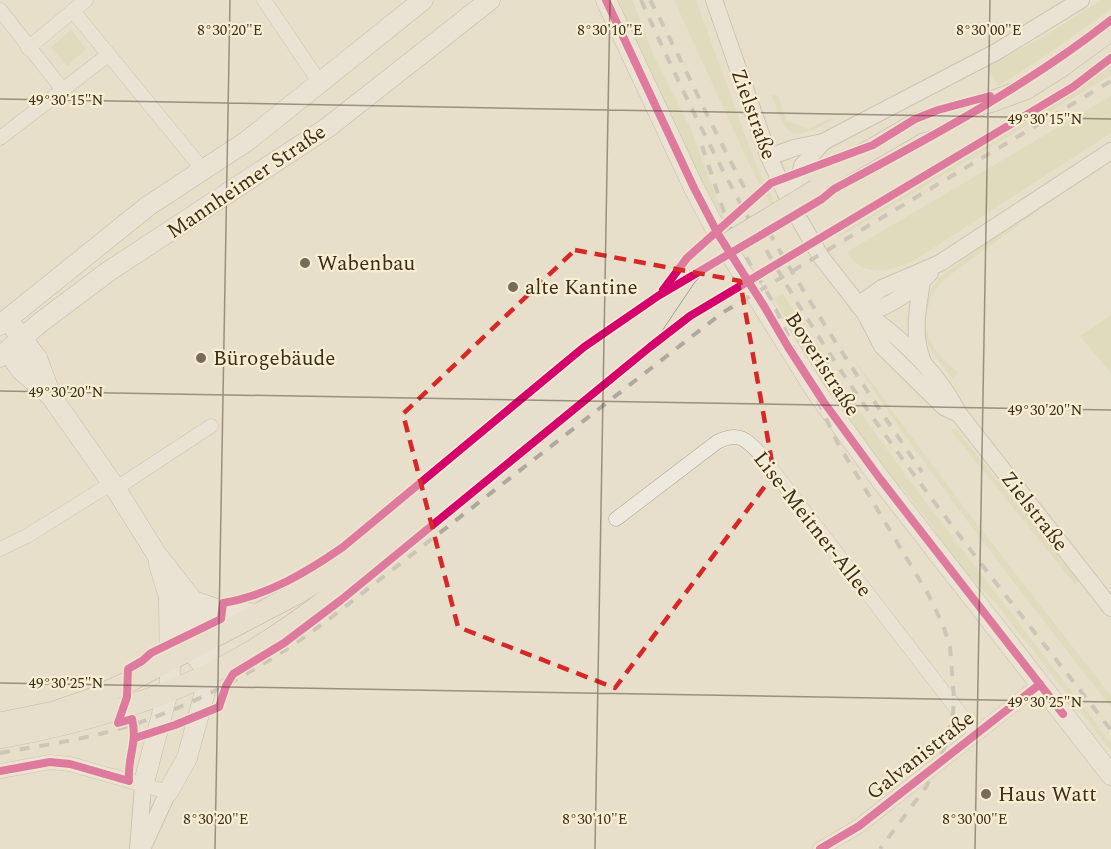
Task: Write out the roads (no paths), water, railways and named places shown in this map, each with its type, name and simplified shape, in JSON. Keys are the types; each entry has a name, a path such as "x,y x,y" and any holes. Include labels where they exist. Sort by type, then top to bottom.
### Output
{"main road":[{"name":"Mannheimer Straße","path":"2,318 148,206 247,141 423,0"},
{"name":"Mannheimer Straße","path":"10,348 103,275 327,128 490,0"},
{"name":"Boveristraße","path":"606,0 718,234 823,401 881,480 1111,775"},
{"path":"0,723 54,711 89,700 259,614 333,571 546,393 660,303 688,263 709,251 810,180 915,124 1026,89 1111,30"},
{"path":"810,180 933,125 1060,82 1111,46"},
{"path":"192,217 182,207 182,197 197,175"},
{"path":"148,206 162,213 165,235"},
{"path":"0,738 123,707 169,691 235,661 293,626 651,328 680,284 709,251"},
{"path":"2,318 10,348 21,370 51,396 157,555 194,601 205,627 200,645 201,677 187,758 168,792"},
{"path":"143,786 169,691 168,597 157,555"},
{"path":"168,597 184,626 200,645"},
{"path":"194,601 222,611 259,614"},
{"path":"123,707 159,723"}],"street":[{"path":"28,48 86,0"},
{"path":"264,0 320,83"},
{"name":"Zielstraße","path":"714,0 772,162 792,207 821,257 862,309 882,346 944,407 959,414"},
{"path":"772,162 794,148 823,142 986,57 1081,0"},
{"path":"0,10 63,90"},
{"path":"73,11 197,175"},
{"path":"0,138 108,55"},
{"path":"792,207 810,180 823,142"},
{"path":"862,309 882,288 940,263 1111,151"},
{"path":"772,162 810,180"},
{"path":"862,309 881,309 922,281 940,263"},
{"path":"922,281 916,318 917,345 923,363"},
{"name":"Zielstraße","path":"862,309 896,334 923,363 947,392 959,414 1111,608"},
{"path":"0,549 113,486 211,426"},
{"name":"Lise-Meitner-Allee","path":"616,519 717,442 727,437 739,436 750,443 761,455 976,734"},
{"name":"Galvanistraße","path":"820,849 859,826 1040,684"},
{"path":"0,771 50,762 70,764 168,792 142,849"},
{"path":"138,849 143,786"}],"railway":[{"path":"641,0 727,178 774,264 826,348 929,495 1111,730"},
{"path":"650,0 728,156 774,241 835,341 922,472"},
{"path":"0,753 88,737 132,725 193,701 251,671 333,616 722,313 1111,81"},
{"path":"702,146 727,221 737,242 771,299 837,442 928,594 943,625 950,647 954,698 946,743 926,787 880,849"}],"place":[{"name":"Wabenbau","path":"305,263"},
{"name":"alte Kantine","path":"513,287"},
{"name":"Bürogebäude","path":"201,358"},
{"name":"Haus Watt","path":"986,794"}]}
